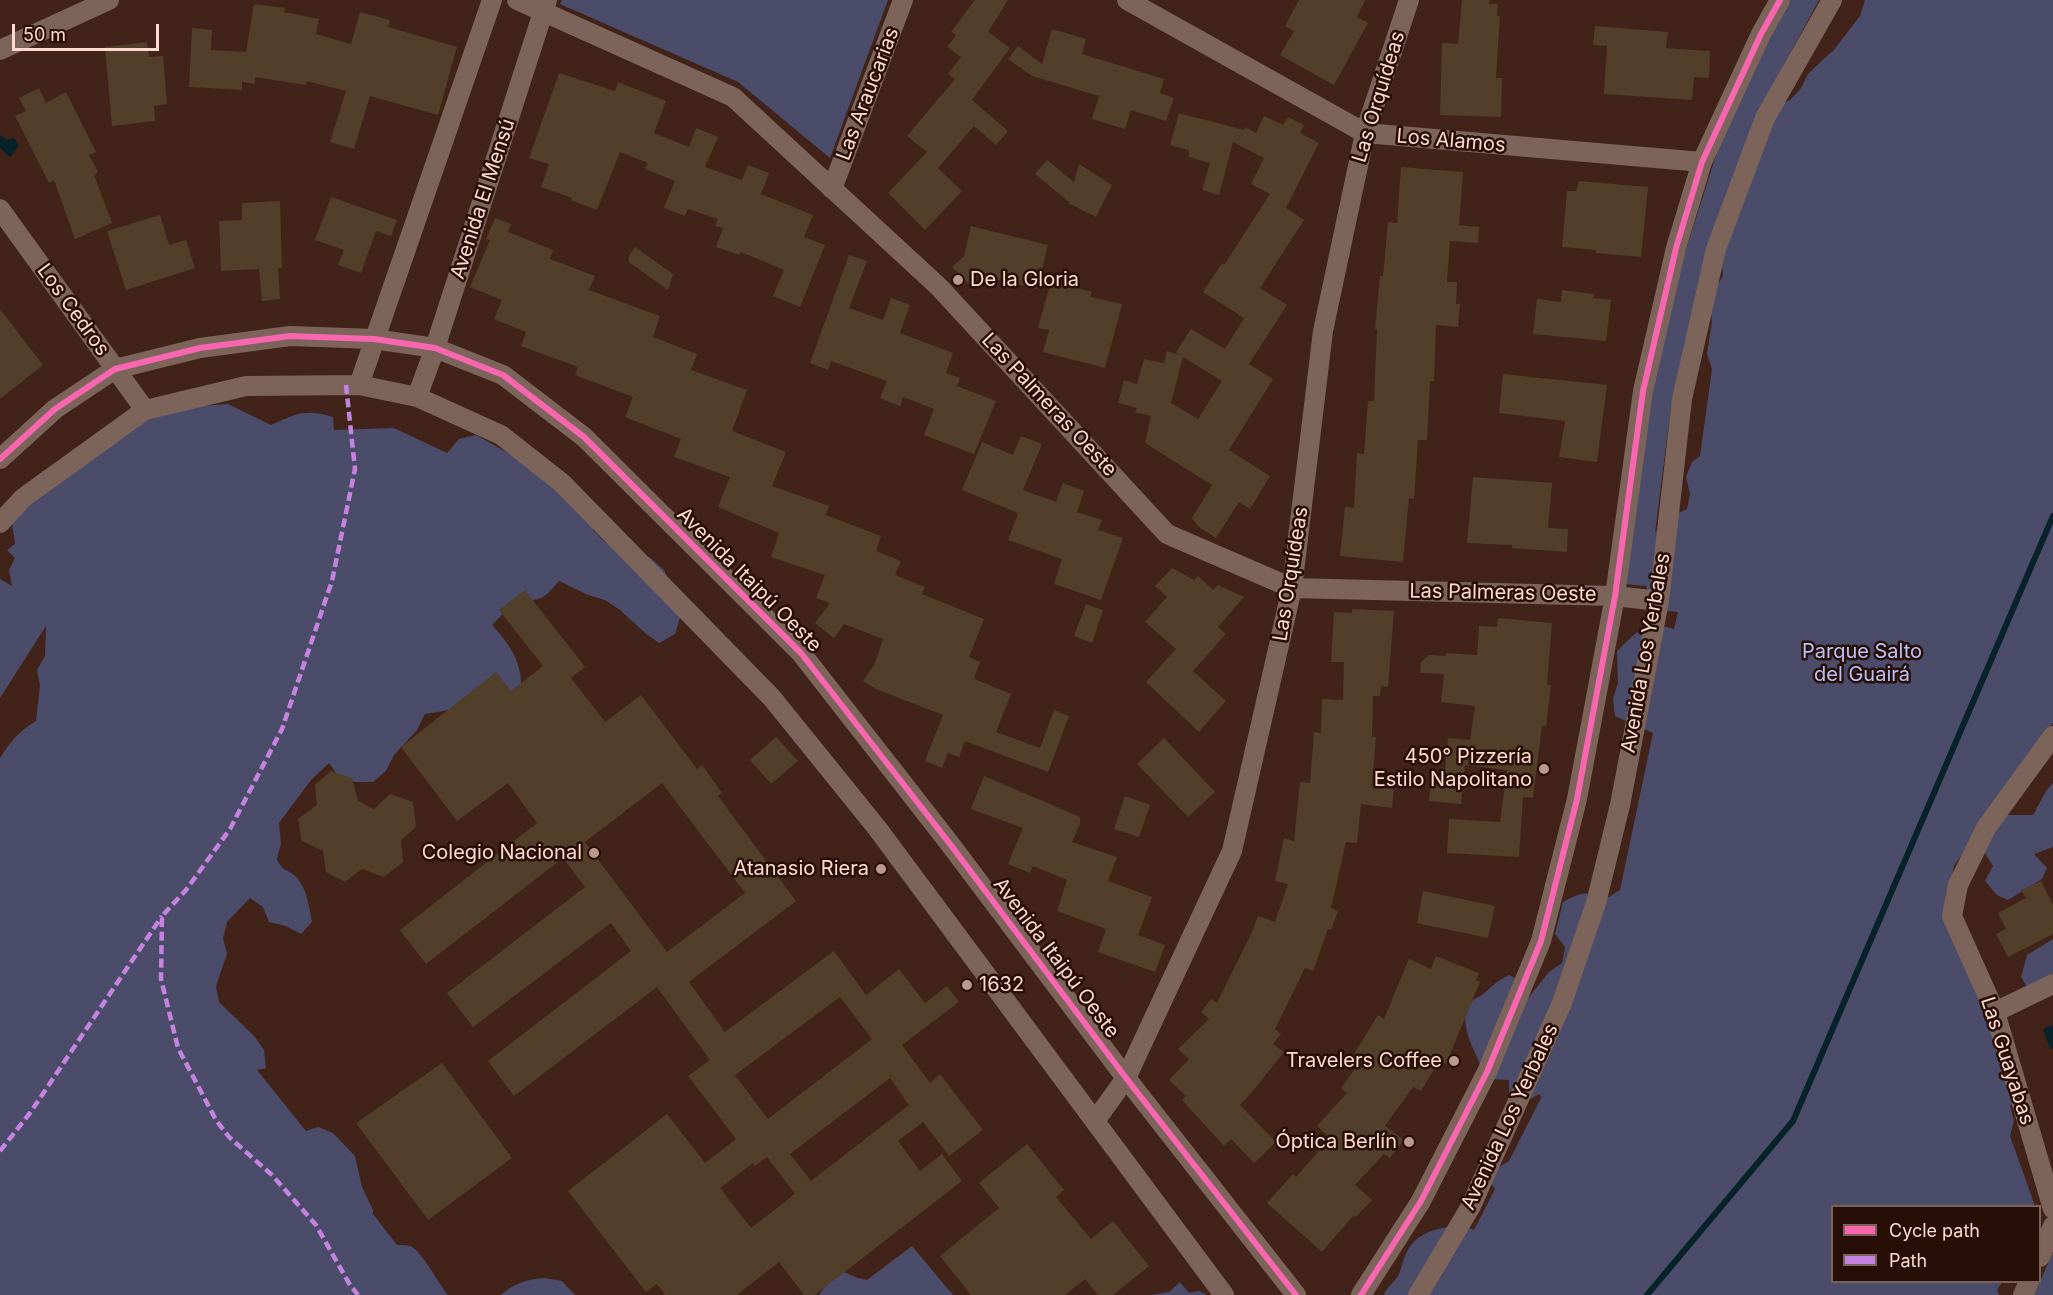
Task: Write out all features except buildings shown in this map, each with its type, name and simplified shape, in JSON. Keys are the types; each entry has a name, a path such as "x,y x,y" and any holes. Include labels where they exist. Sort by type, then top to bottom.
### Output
{"street":[{"path":"0,50 109,0"},
{"path":"359,385 492,0"},
{"name":"Las Palmeras Oeste","path":"517,0 545,6 733,97 939,287 1167,534 1292,588 1615,596 1659,601"},
{"name":"Las Araucarias","path":"832,189 903,0"},
{"name":"Los Alamos","path":"1126,0 1365,133 1702,162"},
{"name":"Las Orquídeas","path":"1095,1121 1126,1078 1233,851 1292,588 1323,331 1365,133 1409,0"},
{"path":"1361,1295 1421,1201 1487,1072 1541,941 1577,799 1615,596 1643,391 1676,248 1702,162 1761,34 1780,0"},
{"name":"Avenida Los Yerbales","path":"1419,1295 1471,1206 1562,1003 1596,903 1620,805 1659,601 1682,399 1716,249 1765,118 1832,0"},
{"name":"Avenida El Mensú","path":"417,397 435,348 545,6"},
{"name":"Los Cedros","path":"0,209 145,410"},
{"name":"Avenida Itaipú Oeste","path":"0,459 55,410 115,369 200,348 290,336 374,339 435,348 503,375 584,437 801,653 950,844 1126,1078 1296,1295"},
{"path":"0,523 22,498 145,410 246,386 359,385 417,397 501,435 562,483 772,698 877,828 1224,1295"},
{"name":"Las Guayabas","path":"2053,736 1986,828 1958,885 1952,916 1995,1012 2053,1209"},
{"path":"1995,1012 2053,984"},
{"path":"2041,1255 2053,1226"}],"green space":[{"path":"562,0 888,0 830,158 738,82 560,4"},
{"name":"Parque Salto del Guairá","path":"1788,0 1819,0 1778,76 1707,259 1671,407 1655,532 1663,529 1672,516 1687,509 1690,494 1686,477 1692,462 1700,456 1712,369 1707,354 1712,322 1710,305 1714,290 1723,276 1720,243 1777,107 1790,100 1801,88 1808,74 1833,51 1860,16 1865,0 2053,0 2053,723 2042,739 2005,815 2033,815 2053,783 2053,847 2034,854 2047,868 2042,879 2008,900 1997,895 1985,881 1993,866 1975,835 1954,866 1949,894 2022,1095 2010,1106 2014,1121 2010,1136 2035,1205 1831,1205 1831,1283 2001,1283 1997,1290 1999,1295 1384,1295 1398,1276 1408,1250 1420,1237 1428,1232 1447,1227 1474,1230 1495,1189 1489,1179 1499,1167 1509,1161 1541,1098 1540,1094 1526,1101 1509,1096 1509,1080 1488,1079 1474,1052 1467,1030 1466,1011 1470,1003 1509,975 1522,982 1529,997 1549,972 1562,963 1565,947 1555,934 1563,902 1585,894 1609,897 1620,890 1653,733 1615,716 1613,699 1618,683 1617,651 1642,629 1655,626 1674,629 1678,612 1666,611 1652,604 1646,586 1624,584 1649,408 1662,340 1685,253 1724,130"},
{"path":"228,404 271,425 301,413 315,413 333,417 334,430 394,428 447,453 459,439 476,435 517,458 590,515 593,530 606,543 621,549 637,551 652,559 664,570 678,601 680,618 675,634 659,643 605,600 588,595 559,581 541,598 517,600 492,625 514,654 521,679 521,689 461,708 425,714 417,730 394,755 386,771 373,782 356,782 339,777 329,763 311,780 279,823 281,843 277,859 282,867 294,875 302,885 312,922 301,934 286,926 269,922 263,907 250,898 227,922 223,938 227,954 216,986 219,1002 255,1037 264,1050 266,1068 257,1070 306,1131 318,1127 333,1133 355,1156 362,1187 373,1214 397,1245 409,1246 417,1251 448,1295 0,1295 0,758 15,737 36,721 40,686 37,670 45,656 46,626 0,698 0,579 12,586 9,570 15,558 7,550 15,544 12,524 31,480 43,471 61,471 140,410"},
{"path":"2053,939 2053,987 2027,987 2021,977 2027,955"},
{"path":"912,1246 953,1295 819,1295 829,1281 844,1272 867,1280"},
{"path":"2053,1252 2053,1295 2034,1295"},
{"path":"544,1278 562,1281 575,1295 501,1295 521,1283"},
{"path":"1180,1282 1189,1293 1199,1291 1207,1295 1152,1295 1169,1292"}],"shaded area":[{"path":"0,135 7,140 14,138 19,146 10,157 0,148"},
{"path":"2053,1025 2053,1049 2051,1050 2043,1029"}],"waterway":[{"path":"1647,1295 1793,1121 2053,516"}],"marked path":[{"path":"346,385 355,469 332,581 282,729 230,829 186,890 162,916 161,979 178,1048 216,1120 229,1137 272,1175 316,1225 358,1295"},
{"path":"0,1151 30,1113 162,916"}],"cycle path":[{"path":"1361,1295 1421,1201 1487,1072 1541,941 1577,799 1615,596 1643,391 1676,248 1702,162 1761,34 1780,0"},
{"path":"0,459 55,409 115,369 200,348 290,336 374,339 435,348 503,375 584,437 801,653 950,844 1126,1078 1296,1295"}],"place":[{"name":"De la Gloria","path":"958,280"},
{"name":"450° Pizzería Estilo Napolitano","path":"1544,769"},
{"name":"Colegio Nacional","path":"594,853"},
{"name":"Atanasio Riera","path":"881,869"},
{"name":"1632","path":"967,985"},
{"name":"Travelers Coffee","path":"1454,1061"},
{"name":"Óptica Berlín","path":"1409,1142"}]}
